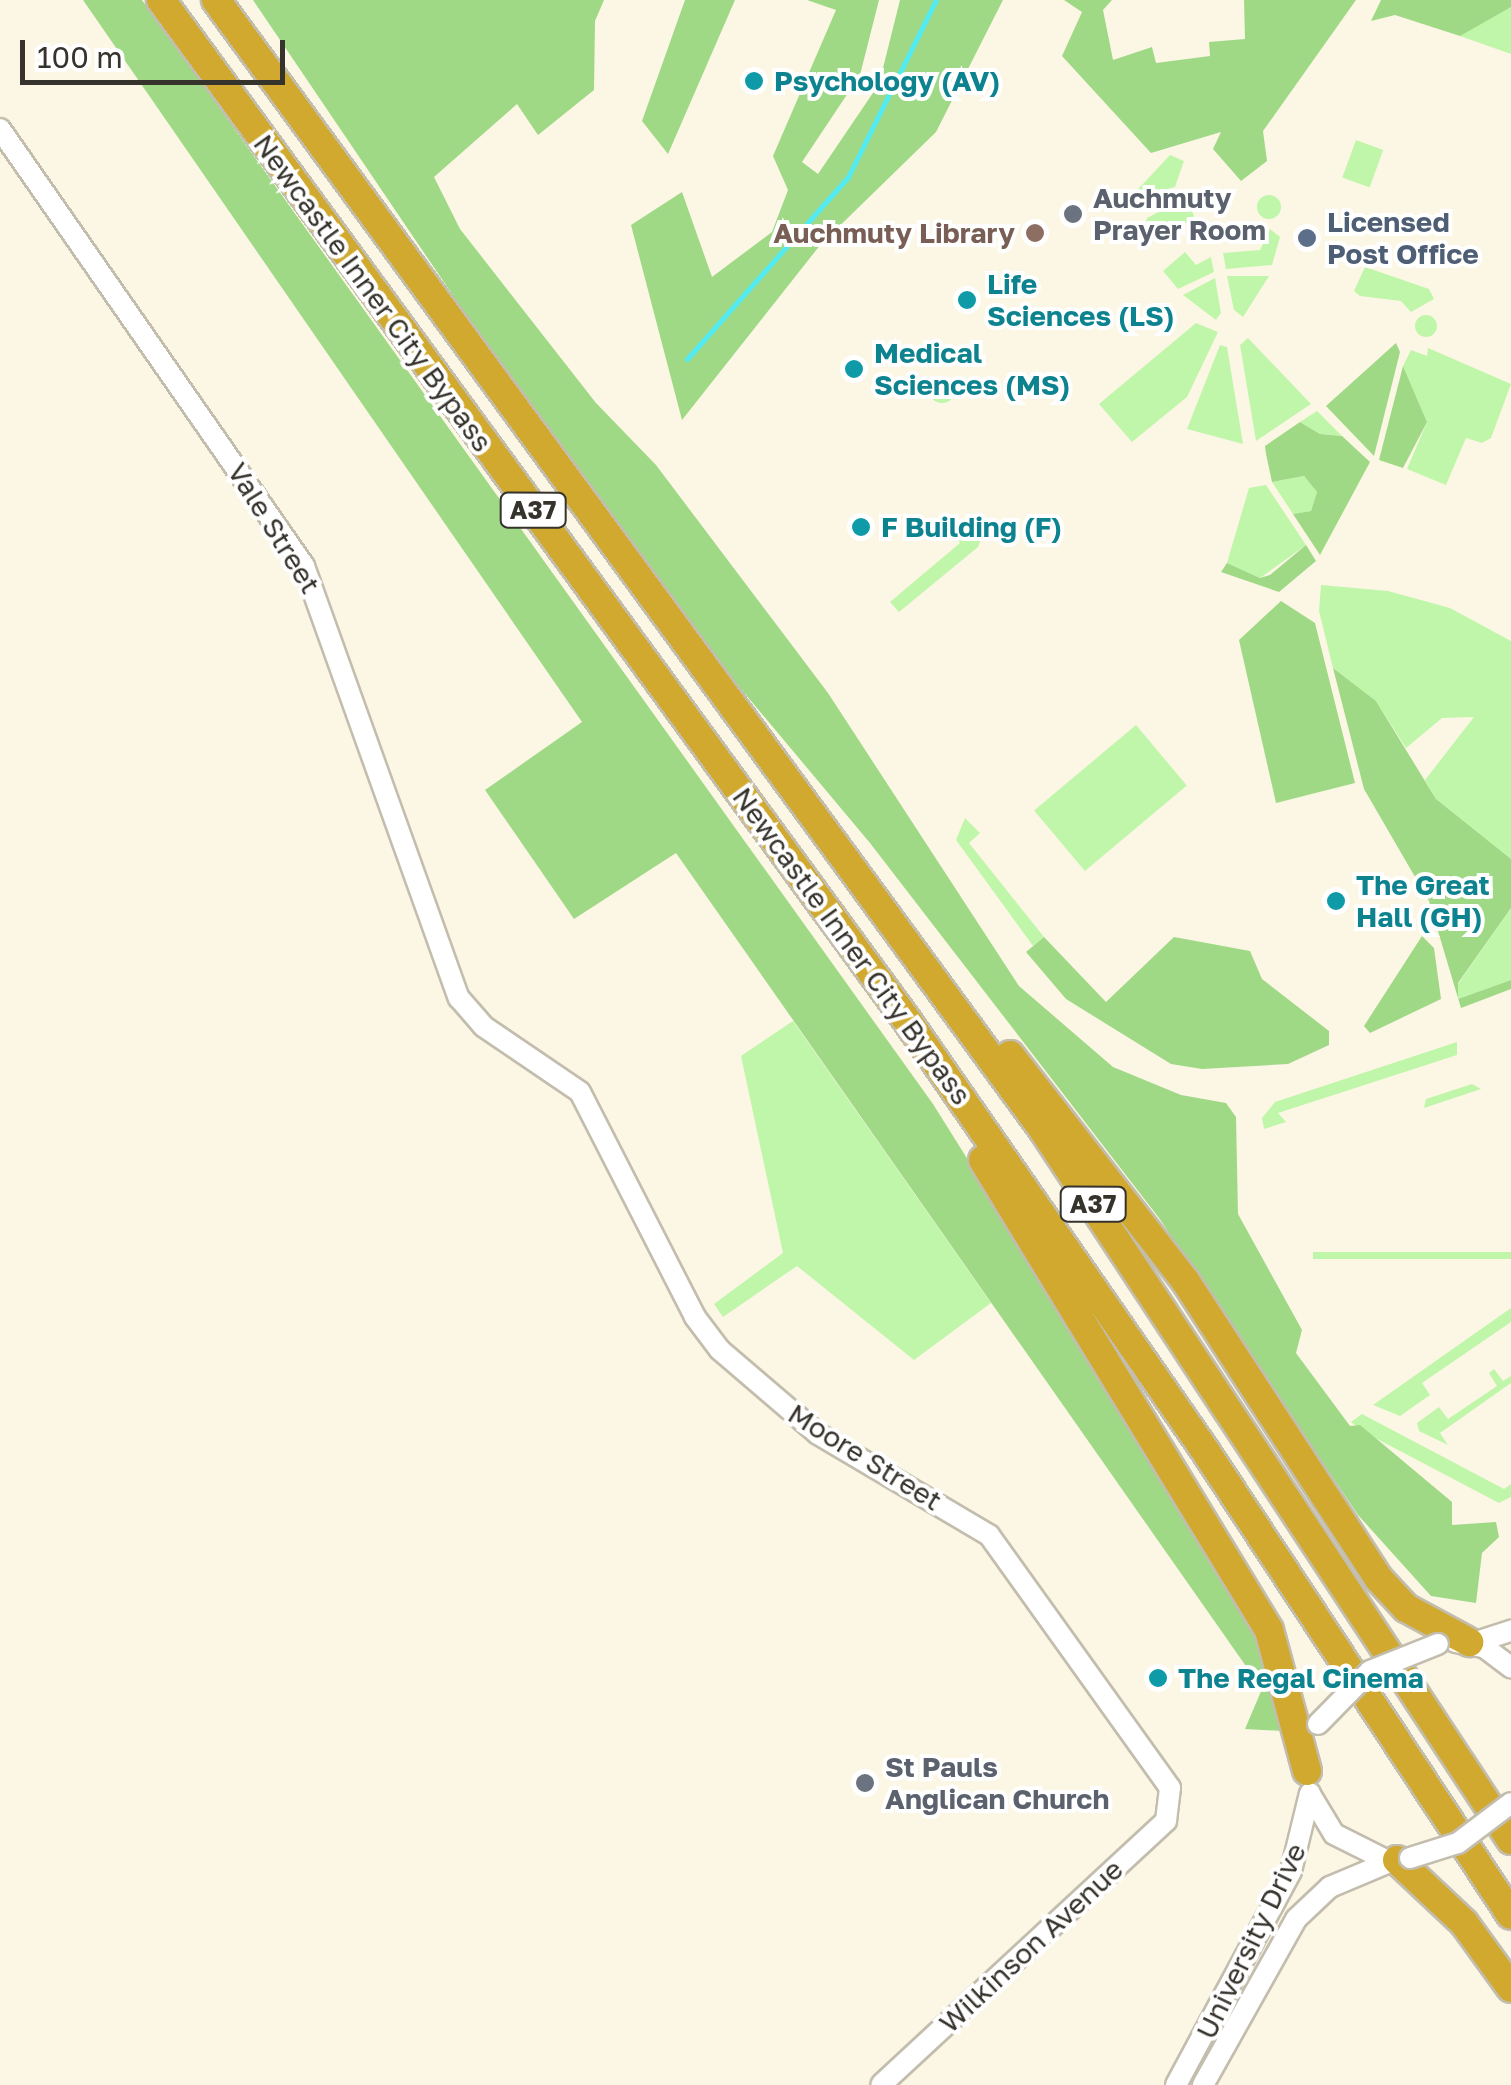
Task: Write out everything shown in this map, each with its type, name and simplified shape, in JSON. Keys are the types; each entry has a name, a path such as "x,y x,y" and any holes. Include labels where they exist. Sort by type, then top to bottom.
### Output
{"highway":[{"name":"Newcastle Inner City Bypass","path":"161,0 906,1019 1206,1452 1511,1914"},
{"name":"Newcastle Inner City Bypass","path":"216,0 1044,1130 1511,1840"},
{"path":"841,856 1082,1142 1175,1266 1390,1592 1471,1643"},
{"path":"906,1019 961,1125 1269,1630 1309,1782"},
{"path":"1400,1860 1464,1924 1511,1988"}],"main road":[{"name":"Vale Street","path":"0,130 304,566 450,979 483,1026"},
{"name":"Moore Street","path":"483,1026 580,1092 694,1318 720,1350 818,1434 976,1525 998,1545 1163,1777 1172,1802"},
{"path":"1471,1643 1511,1631"},
{"path":"1471,1643 1511,1667"},
{"name":"University Drive","path":"1176,2085 1291,1871 1318,1724 1370,1671 1438,1644 1471,1643"},
{"path":"1309,1782 1334,1834 1400,1860"},
{"name":"Wilkinson Avenue","path":"881,2085 1143,1844 1166,1821 1172,1802"},
{"name":"University Drive","path":"1204,2085 1296,1919 1330,1887 1458,1843 1511,1803"}],"green space":[{"path":"83,0 142,0 933,1104 1246,1604 1272,1667 1283,1731 1245,1729 1262,1689 676,853 574,919 485,790 582,722"},
{"path":"253,0 604,0 595,21 594,90 538,135 517,104 434,177 460,229 596,403 656,465 828,693 1019,986 1113,1067 1181,1095 1226,1103 1236,1117 1238,1214 1302,1330 1296,1353 1350,1426 1360,1425 1452,1502 1452,1525 1496,1522 1499,1537 1482,1553 1476,1603 1431,1596 1358,1515 1159,1218 870,843 695,634 546,433"},
{"path":"685,0 735,0 668,154 642,121"},
{"path":"807,0 879,0 860,75 802,162 818,174 879,84 900,0 1003,0 936,132 821,244 682,420 631,225 682,192 712,277 772,232 788,190 773,156 836,10"},
{"path":"1064,0 1112,0 1103,10 1113,60 1152,47 1156,63 1210,56 1209,42 1245,39 1244,0 1356,0 1263,131 1267,161 1241,181 1213,149 1221,132 1151,153 1062,56 1082,12"},
{"path":"1381,0 1511,0 1511,7 1460,36 1395,15 1371,21"},
{"path":"1511,7 1511,54 1460,36 1483,18"},
{"path":"1356,140 1383,150 1370,188 1342,178"},
{"path":"1170,155 1184,161 1175,187 1128,200"},
{"path":"1269,195 1281,207 1269,219 1257,207"},
{"path":"1187,197 1194,216 1186,223 1145,228 1147,218"},
{"path":"1270,229 1280,237 1272,265 1226,269 1223,253 1260,250"},
{"path":"1185,252 1196,265 1211,257 1214,272 1178,289 1163,271"},
{"path":"1365,267 1429,289 1434,299 1411,312 1401,301 1360,296 1354,291"},
{"path":"1227,276 1269,276 1243,317 1234,310"},
{"path":"1215,278 1221,313 1216,320 1183,295"},
{"path":"1426,315 1434,318 1434,334 1426,337 1418,334 1415,326 1418,318"},
{"path":"1196,323 1218,332 1187,397 1132,442 1099,404"},
{"path":"1248,338 1311,404 1256,441 1240,345"},
{"path":"1396,343 1400,352 1374,456 1326,406"},
{"path":"1220,345 1227,347 1243,444 1187,429"},
{"path":"1428,348 1511,384 1491,438 1482,443 1466,438 1446,485 1407,469 1427,422 1403,366 1411,350 1427,356"},
{"path":"1403,366 1427,422 1403,468 1379,460"},
{"path":"942,377 952,380 952,400 942,403 932,400 929,390 932,380"},
{"path":"1317,411 1342,436 1320,434 1300,422"},
{"path":"1300,422 1320,434 1342,436 1370,462 1320,555 1293,514 1311,511 1317,492 1304,476 1272,482 1266,454 1265,446"},
{"path":"1304,476 1317,492 1311,511 1293,514 1272,482"},
{"path":"1266,485 1306,545 1260,578 1227,563 1249,488"},
{"path":"971,521 983,533 978,547 899,612 890,602 960,543 953,533"},
{"path":"1306,545 1316,561 1279,592 1221,572 1227,563 1260,578 1270,575"},
{"path":"1321,585 1388,591 1450,608 1511,641 1511,859 1436,799 1425,780 1474,717 1442,718 1406,748 1376,701 1333,668 1319,611"},
{"path":"1281,601 1315,623 1355,783 1276,803 1239,640"},
{"path":"1333,668 1376,701 1436,799 1511,859 1511,908 1458,983 1458,998 1429,901 1364,789"},
{"path":"1136,725 1187,786 1085,871 1034,810"},
{"path":"965,818 980,833 969,843 1044,937 1033,946 956,840"},
{"path":"1511,908 1511,980 1458,999 1458,984"},
{"path":"1422,936 1434,948 1441,999 1370,1033 1364,1026"},
{"path":"1044,937 1106,1002 1174,937 1250,951 1262,979 1329,1031 1329,1045 1288,1064 1202,1069 1171,1064 1066,999 1026,952"},
{"path":"1511,980 1511,989 1461,1008 1458,999"},
{"path":"793,1021 991,1303 914,1360 797,1266 723,1317 714,1304 783,1253 741,1056"},
{"path":"1457,1042 1457,1055 1278,1113 1286,1122 1264,1129 1262,1118 1275,1102"},
{"path":"1472,1084 1481,1089 1424,1108 1426,1099"},
{"path":"1313,1252 1511,1252 1511,1259 1313,1259"},
{"path":"1511,1308 1511,1322 1422,1383 1430,1395 1400,1416 1373,1405"},
{"path":"1494,1369 1503,1381 1511,1376 1511,1383 1440,1433 1448,1445 1419,1431 1417,1423 1439,1407 1448,1419 1497,1386 1489,1373"},
{"path":"1362,1414 1504,1489 1511,1484 1511,1497 1499,1503 1362,1431 1351,1422"}],"waterway":[{"path":"687,359 848,177 936,0"}],"place":[{"name":"Psychology (AV)","path":"754,81"},
{"name":"Auchmuty Prayer Room","path":"1073,214"},
{"name":"Auchmuty Library","path":"1035,233"},
{"name":"Licensed Post Office","path":"1307,238"},
{"name":"Life Sciences (LS)","path":"967,300"},
{"name":"Medical Sciences (MS)","path":"854,369"},
{"name":"F Building (F)","path":"861,527"},
{"name":"The Great Hall (GH)","path":"1336,901"},
{"name":"The Regal Cinema","path":"1158,1678"},
{"name":"St Pauls Anglican Church","path":"865,1783"}]}
